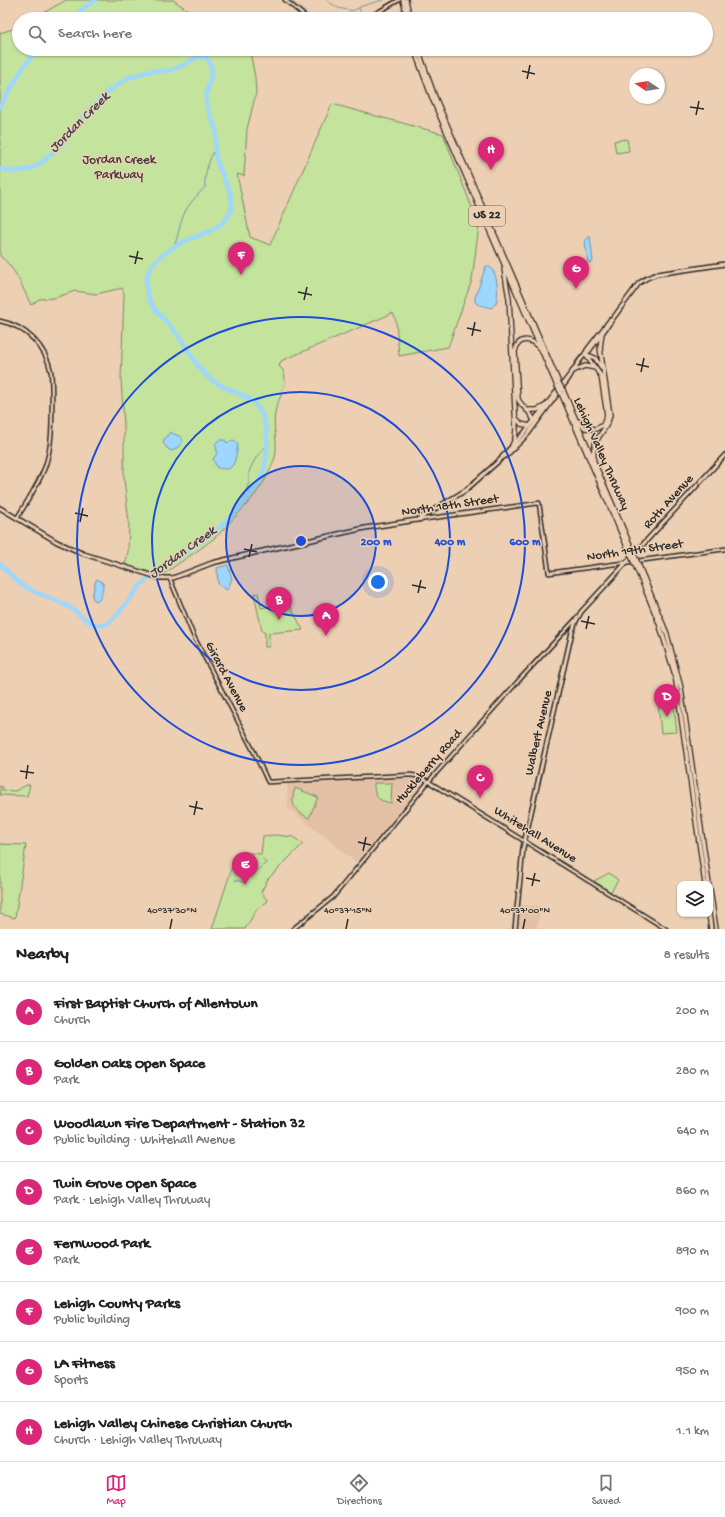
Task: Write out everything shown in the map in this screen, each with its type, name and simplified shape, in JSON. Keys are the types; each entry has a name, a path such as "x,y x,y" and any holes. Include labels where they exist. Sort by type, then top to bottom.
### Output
{"highway":[{"path":"405,1 406,12"},
{"path":"405,1 408,12"},
{"name":"Lehigh Valley Thruway","path":"417,56 432,98 542,351 574,417 667,634 681,688 709,881"},
{"name":"Lehigh Valley Thruway","path":"420,56 435,97 558,384"},
{"path":"502,259 509,294 516,416 516,433 512,446"},
{"path":"594,463 593,451 595,443 607,425 610,417 600,346 602,333"},
{"path":"516,416 521,424 533,424 531,414 520,403 517,395 515,349 519,343 528,340 534,342 542,351"},
{"path":"585,354 590,354 597,360 604,373"},
{"path":"574,417 582,425 590,429 599,428 605,422 607,412 602,378 598,370 585,354"},
{"path":"573,371 587,366 598,370"},
{"name":"Lehigh Valley Thruway","path":"562,392 630,548"},
{"path":"526,409 536,410 544,406"},
{"name":"Lehigh Valley Thruway","path":"643,579 664,636 676,681 705,881"},
{"path":"713,909 716,929"},
{"path":"709,917 711,929"}],"main road":[{"path":"585,354 589,351 636,286 649,277 661,273 725,264"},
{"path":"502,458 517,445 569,378 585,354 586,350 605,324 613,317"},
{"path":"417,520 466,490 502,458 533,424 544,406 567,376 573,371"},
{"name":"Roth Avenue","path":"628,562 725,455"},
{"path":"0,508 52,539 72,549 143,574 170,579"},
{"name":"North 18th Street","path":"170,579 220,561 365,528 417,520"},
{"name":"Walbert Avenue","path":"515,929 524,841 572,632 579,616 628,562"}],"street":[{"path":"285,0 300,12"},
{"path":"379,12 400,0"},
{"path":"0,321 22,329 37,343 48,362 51,378 52,421 49,451 39,482 17,518"},
{"name":"North 18th Street","path":"417,520 539,504 549,573"},
{"path":"431,512 433,518"},
{"name":"North 19th Street","path":"549,573 725,549"},
{"name":"Girard Avenue","path":"170,579 194,637 268,782"},
{"name":"Huckleberry Road","path":"293,929 332,897 429,781 579,616"},
{"name":"Whitehall Avenue","path":"268,782 411,775 418,776 429,781 666,929"}],"shaded area":[{"path":"408,777 418,780 421,784 420,787 357,863 288,808 287,784"},
{"path":"520,905 540,906 537,929 518,929"}],"green space":[{"path":"66,0 173,0 191,12 45,12"},
{"name":"Jordan Creek Parkway","path":"12,29 12,56 251,56 255,77 256,93 247,129 244,176 237,174 250,237 270,245 332,104 443,134 479,225 472,280 448,347 399,356 396,321 393,313 281,361 279,366 285,375 285,381 276,408 274,421 276,451 272,466 263,484 245,507 218,535 161,576 125,565 128,552 129,523 124,479 124,426 121,379 124,294 122,288 96,294 75,291 54,298 39,299 31,305 14,272 6,261 0,256 0,33"},
{"path":"627,139 629,151 616,153 614,141"},
{"path":"258,593 261,608 288,602 303,630 269,633 269,647 265,647 265,633 262,631 254,594"},
{"path":"673,701 677,732 661,733 658,703"},
{"path":"374,783 392,783 391,803 382,801 377,797"},
{"path":"30,785 27,796 0,795 0,786 3,787 2,790 15,791"},
{"path":"295,788 318,797 309,818 294,806 293,799"},
{"path":"276,835 293,837 303,844 268,879 261,892 268,901 257,909 245,929 212,929 237,852 261,854 263,836"},
{"path":"0,844 26,845 15,918 0,914"},
{"path":"609,873 618,880 611,892 594,881"}],"water":[{"path":"590,236 593,262 588,263 585,241"},
{"path":"486,266 490,267 493,271 497,282 497,299 496,303 491,308 475,302"},
{"path":"170,432 181,437 183,441 176,449 172,451 163,443 164,439"},
{"path":"219,440 225,440 227,443 233,440 238,443 235,460 229,469 217,468 213,459 217,452 215,444"},
{"path":"228,565 232,579 227,590 218,584 217,568"},
{"path":"97,579 103,583 101,595 98,601 94,600 92,597"}],"waterway":[{"name":"Jordan Creek","path":"79,12 95,0"},
{"path":"290,0 305,12"},
{"path":"326,0 338,8 353,11 362,6 383,0"},
{"path":"359,8 360,12"},
{"name":"Jordan Creek","path":"0,107 24,66 32,56"},
{"name":"Jordan Creek","path":"0,169 13,172 31,169 42,162 64,142 87,112 109,91 127,78 151,71 168,71 182,66 197,57 206,57 211,68 206,102 216,131 215,151 218,165 231,198 232,206 230,214 217,227 176,246 155,262 147,275 146,288 149,299 154,308 177,334 203,372 216,383 242,395 257,406 262,415 266,428 267,442 265,464 261,477 253,491 239,509 205,539 147,579 119,613 108,623 98,625 89,622 64,604 22,585 0,564"},
{"name":"Jordan Creek","path":"173,248 187,209 191,202 205,187 207,167 215,148"},
{"path":"242,504 249,482 249,472 257,456 267,445"},
{"path":"235,880 243,882 266,863 263,859"}],"place":[{"name":"Lehigh Valley Chinese Christian Church","path":"491,170"},
{"name":"Lehigh County Parks","path":"241,275"},
{"name":"LA Fitness","path":"576,289"},
{"name":"Golden Oaks Open Space","path":"279,620"},
{"name":"First Baptist Church of Allentown","path":"326,636"},
{"name":"Twin Grove Open Space","path":"667,717"},
{"name":"Woodlawn Fire Department - Station 32","path":"480,798"},
{"name":"Fernwood Park","path":"245,885"}]}
